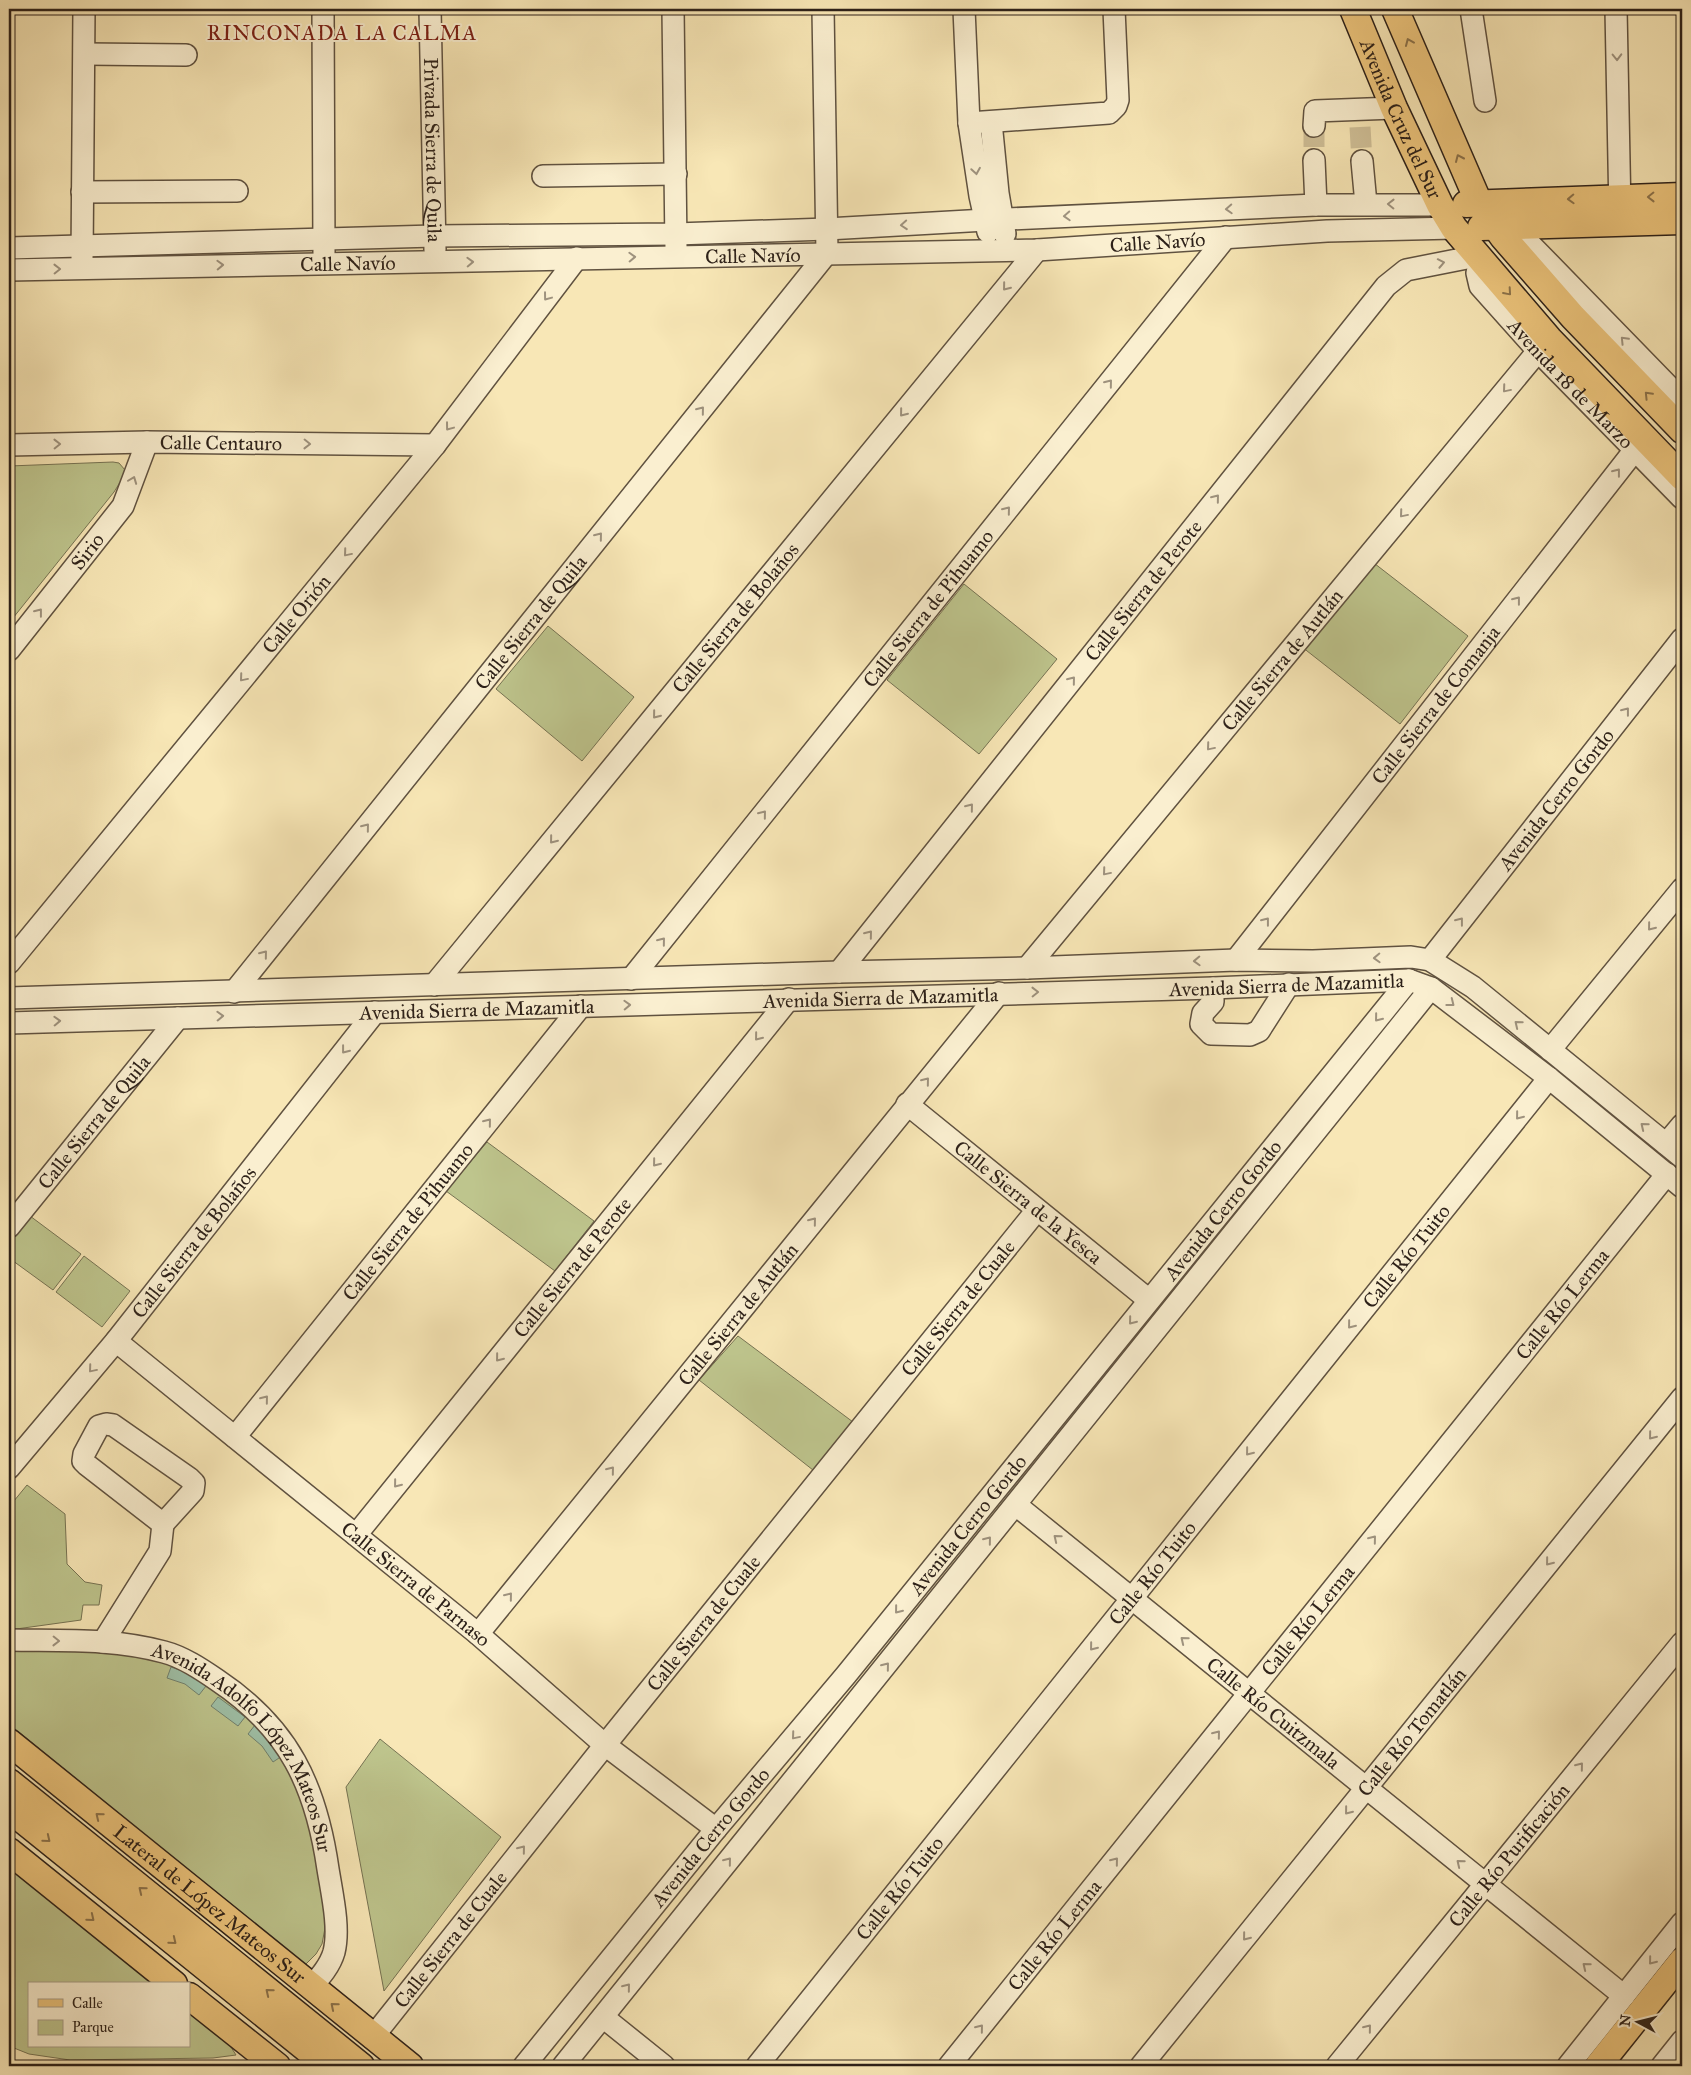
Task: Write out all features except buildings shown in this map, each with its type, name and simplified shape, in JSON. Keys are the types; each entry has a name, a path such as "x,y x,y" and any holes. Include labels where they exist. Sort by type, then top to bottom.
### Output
{"main road":[{"name":"Avenida Cruz del Sur","path":"1353,9 1394,108 1440,204 1454,228"},
{"name":"Avenida Cruz del Sur","path":"1395,9 1478,203 1499,232"},
{"path":"1620,210 1682,196"},
{"name":"Calle Navío","path":"1440,204 1478,203 1620,210"},
{"name":"Calle Navío","path":"1454,228 1499,232 1620,210"},
{"path":"1620,210 1682,221"},
{"name":"Avenida 18 de Marzo","path":"1454,228 1549,339 1682,477"},
{"path":"1499,232 1573,317 1682,430"},
{"name":"Lateral de López Mateos Sur","path":"9,1742 372,2038 410,2066"},
{"path":"9,1760 58,1782"},
{"path":"9,1782 361,2066"},
{"path":"9,1809 328,2066"},
{"path":"9,1836 53,1888"},
{"path":"9,1851 171,1982"},
{"path":"1598,2066 1682,1961"},
{"path":"1620,2066 1682,1989"},
{"path":"190,1997 277,2066"},
{"path":"372,2038 398,2066"}],"street":[{"path":"82,269 84,9"},
{"path":"323,9 324,264"},
{"name":"Privada Sierra de Quila","path":"430,9 436,262"},
{"path":"673,9 676,174 675,256"},
{"path":"823,9 827,252"},
{"path":"964,9 969,123 980,196 994,220"},
{"path":"969,123 1109,113 1113,110 1118,100 1114,9"},
{"path":"1616,9 1620,210"},
{"path":"1471,15 1485,101"},
{"path":"85,54 186,55"},
{"path":"1314,126 1315,111 1359,118 1394,108"},
{"path":"992,122 994,220 1000,250"},
{"path":"1314,160 1316,205"},
{"path":"1362,161 1366,204"},
{"path":"543,176 676,174"},
{"path":"82,192 237,191"},
{"name":"Calle Navío","path":"9,248 434,236 676,234 827,229 1316,205 1440,204"},
{"name":"Calle Navío","path":"9,270 827,252 1037,250 1327,230 1454,228"},
{"path":"1499,232 1531,245 1682,400"},
{"name":"Calle Sierra de Pihuamo","path":"631,979 1226,238"},
{"name":"Calle Sierra de Bolaños","path":"434,985 1037,250"},
{"name":"Calle Sierra de Quila","path":"234,992 827,252"},
{"name":"Calle Orión","path":"9,963 435,445 577,258"},
{"name":"Avenida 18 de Marzo","path":"1478,258 1476,273 1480,286 1538,351 1682,498"},
{"name":"Calle Sierra de Perote","path":"839,972 1386,286 1406,270 1478,258"},
{"name":"Calle Sierra de Autlán","path":"1027,968 1538,351"},
{"name":"Calle Centauro","path":"9,445 147,442 435,445"},
{"name":"Sirio","path":"9,650 123,506 147,442"},
{"name":"Calle Sierra de Comanja","path":"1236,960 1634,450"},
{"name":"Avenida Cerro Gordo","path":"1430,960 1682,639"},
{"path":"1550,1050 1682,889"},
{"name":"Avenida Sierra de Mazamitla","path":"9,998 839,972 1027,968 1236,960 1312,961 1411,957 1430,960 1473,987 1674,1150"},
{"path":"1312,961 1314,983"},
{"path":"738,976 739,1001"},
{"name":"Avenida Sierra de Mazamitla","path":"9,1023 1213,988 1409,980 1431,988 1549,1078 1674,1180"},
{"name":"Avenida Cerro Gordo","path":"524,2066 716,1829 846,1675 1409,980"},
{"path":"1213,988 1213,1002 1203,1013 1201,1024 1211,1034 1250,1036 1259,1031 1289,984"},
{"name":"Avenida Cerro Gordo","path":"563,2066 1431,988"},
{"path":"308,990 308,1014"},
{"name":"Calle Sierra de Autlán","path":"478,1634 999,993"},
{"name":"Calle Sierra de Perote","path":"356,1535 789,999"},
{"name":"Calle Sierra de Pihuamo","path":"235,1437 581,1006"},
{"name":"Calle Sierra de Bolaños","path":"9,1468 116,1341 375,1012"},
{"name":"Calle Sierra de Quila","path":"9,1227 178,1018"},
{"name":"Calle Río Tuito","path":"757,2066 1549,1078"},
{"path":"1587,1109 1602,1091"},
{"name":"Calle Sierra de la Yesca","path":"907,1104 1149,1300"},
{"path":"1674,1150 1682,1124"},
{"path":"1273,1147 1291,1162"},
{"name":"Calle Río Lerma","path":"949,2066 1250,1694 1674,1180"},
{"name":"Calle Sierra de Cuale","path":"372,2038 605,1745 1037,1210"},
{"name":"Calle Sierra de Parnaso","path":"116,1341 478,1634 605,1745 716,1829"},
{"name":"Calle Río Tomatlán","path":"1141,2066 1682,1398"},
{"path":"103,1642 160,1550 163,1524 193,1491 194,1483 113,1425 99,1426 84,1454 85,1463 163,1524"},
{"name":"Calle Río Cuitzmala","path":"1016,1505 1624,1996"},
{"name":"Avenida Adolfo López Mateos Sur","path":"9,1640 103,1642 133,1645 166,1652 199,1667 228,1686 281,1737 300,1768 315,1808 324,1844 335,1920 334,1952 326,1969 311,1987"},
{"name":"Calle Río Purificación","path":"1337,2066 1484,1883 1682,1643"},
{"path":"846,1675 867,1690"},
{"path":"1568,2066 1682,1923"},
{"path":"603,2017 664,2066"},
{"path":"1662,2066 1682,2043"}],"green space":[{"path":"119,463 125,470 124,476 114,492 9,623 9,466"},
{"path":"1370,560 1468,636 1400,724 1302,647"},
{"path":"964,584 1057,659 979,754 887,680"},
{"path":"548,626 634,697 582,761 496,689"},
{"path":"487,1142 594,1221 555,1271 446,1191"},
{"path":"26,1213 81,1254 53,1290 9,1258 9,1233"},
{"path":"84,1256 130,1291 102,1327 56,1292"},
{"path":"738,1336 857,1425 818,1474 699,1380"},
{"path":"27,1485 65,1514 67,1564 85,1582 102,1585 99,1605 83,1605 81,1620 9,1630 9,1507"},
{"path":"28,1650 116,1652 179,1665 237,1705 287,1759 315,1839 324,1903 325,1928 322,1944 316,1954 305,1965 9,1724 9,1652"},
{"path":"380,1739 501,1837 384,1991 346,1787"},
{"path":"9,1864 153,1982 28,1982 28,2048 190,2048 190,2012 229,2044 236,2055 213,2058 70,2060 29,2054 9,2046"}],"shaded area":[{"path":"171,1667 190,1674 206,1686 199,1695 185,1684 167,1678"},
{"path":"218,1697 245,1717 238,1726 211,1706"},
{"path":"255,1725 282,1756 273,1762 262,1746 248,1734"}],"tunnel":[{"path":"1314,126 1314,160"},
{"path":"1360,127 1362,161"}],"district":[{"name":"RINCONADA LA CALMA","path":"342,33"}]}
